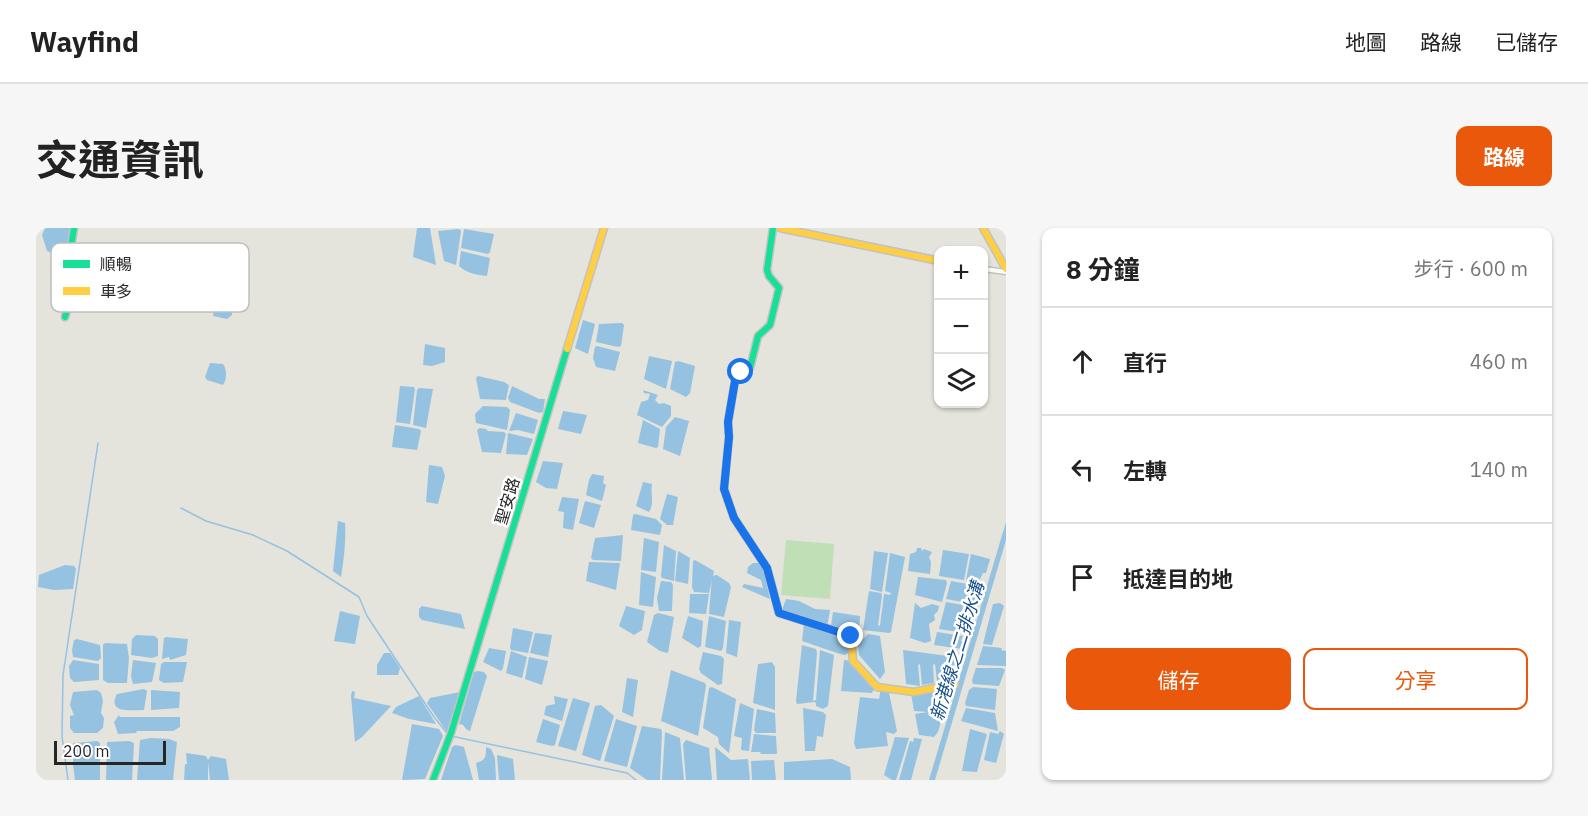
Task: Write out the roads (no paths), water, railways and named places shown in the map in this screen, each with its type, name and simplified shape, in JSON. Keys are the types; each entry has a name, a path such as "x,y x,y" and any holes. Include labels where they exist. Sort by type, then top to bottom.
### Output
{"street":[{"path":"72,243 74,228"},
{"name":"聖安路","path":"433,780 451,733 604,228"},
{"path":"774,228 767,270 769,276 780,288 770,325 758,336 750,368 741,372 735,381 728,422 729,437 724,489 734,518 767,568 779,613 851,636 853,661 878,687 914,692 955,684"},
{"path":"780,228 934,260"},
{"path":"983,228 1006,271"},
{"path":"988,269 1006,271"},
{"path":"65,317 68,312"}],"water":[{"path":"45,228 70,228 68,243 51,243 51,252 47,251 42,235"},
{"path":"417,228 430,228 436,265 413,257"},
{"path":"459,229 461,231 456,265 444,261 438,231"},
{"path":"464,229 494,234 490,252 488,254 461,248"},
{"path":"461,251 490,258 487,276 472,273 459,266"},
{"path":"213,312 232,312 227,319 213,316"},
{"path":"583,320 595,324 588,354 575,348"},
{"path":"622,323 624,325 621,346 596,342 599,324"},
{"path":"425,344 445,348 445,362 432,366 423,365"},
{"path":"597,346 620,352 615,371 596,367 593,358"},
{"path":"649,356 672,361 666,389 644,379"},
{"path":"675,362 695,366 690,393 686,397 670,389"},
{"path":"210,363 223,364 226,377 223,385 207,380 205,377"},
{"path":"478,376 509,385 506,400 480,399 476,378"},
{"path":"400,386 414,387 415,390 410,424 396,422"},
{"path":"512,386 539,399 545,399 543,412 539,413 510,402 508,398"},
{"path":"419,388 433,389 426,428 413,425"},
{"path":"643,390 658,395 655,400 659,404 664,403 671,406 671,416 662,427 637,415 641,402 648,400 650,394 644,393"},
{"path":"483,406 507,407 510,410 507,430 476,423 475,414"},
{"path":"563,411 587,415 581,434 558,429"},
{"path":"516,413 538,420 534,434 518,430 509,431"},
{"path":"675,417 689,421 680,456 663,449 666,427"},
{"path":"643,420 660,429 658,447 638,443"},
{"path":"395,425 421,431 417,450 392,447"},
{"path":"480,428 506,434 501,453 482,452 477,430"},
{"path":"508,433 533,439 527,455 506,454"},
{"path":"543,461 563,463 557,489 546,488 536,482"},
{"path":"429,465 442,467 445,476 438,504 426,502"},
{"path":"592,474 604,476 603,483 606,485 602,501 586,495"},
{"path":"643,482 652,484 652,505 649,512 636,506"},
{"path":"667,494 678,497 673,525 667,525 660,519"},
{"path":"562,497 579,499 573,530 563,528 564,512 558,511"},
{"path":"585,501 601,505 594,528 579,523"},
{"path":"635,514 656,519 662,525 660,535 631,530"},
{"path":"338,521 345,523 341,577 333,571"},
{"path":"1006,522 1006,540 935,780 929,780"},
{"path":"623,535 621,561 591,558 595,538"},
{"path":"644,538 659,542 656,572 641,570"},
{"path":"664,545 676,551 674,581 661,576"},
{"path":"917,548 932,552 929,557 930,574 908,571 910,554 916,552"},
{"path":"943,550 969,554 964,580 939,576"},
{"path":"678,551 690,558 688,584 675,581"},
{"path":"874,551 888,553 882,592 870,589"},
{"path":"890,553 905,557 891,632 863,630 869,591 881,593 882,596 878,625 880,626 884,594 890,595 891,593 885,591"},
{"path":"971,554 990,559 986,573 983,573 978,583 966,580"},
{"path":"693,561 714,571 709,593 694,592 692,587"},
{"path":"589,562 620,563 616,590 586,581"},
{"path":"753,563 759,563 763,567 770,599 742,587 744,584 763,588 761,580 747,573 748,567"},
{"path":"65,565 74,566 76,569 73,589 54,590 38,587 39,575"},
{"path":"641,572 656,577 653,607 639,605"},
{"path":"717,575 731,587 724,617 709,614 712,576"},
{"path":"918,577 946,580 942,602 915,595"},
{"path":"661,581 671,582 673,585 672,611 659,611 657,598"},
{"path":"951,581 978,586 974,604 946,599"},
{"path":"690,594 709,594 706,614 689,613"},
{"path":"786,599 799,601 815,609 830,610 827,627 781,613"},
{"path":"946,602 963,605 959,632 939,629"},
{"path":"915,603 921,608 932,604 939,606 934,615 935,620 929,624 931,641 925,643 910,638"},
{"path":"1000,603 1004,606 992,645 983,644 993,604"},
{"path":"422,606 461,614 465,629 422,620 419,617 419,609"},
{"path":"626,606 645,611 642,630 634,635 619,626"},
{"path":"340,611 360,616 355,644 334,641"},
{"path":"833,612 860,616 859,632 855,636 831,626"},
{"path":"658,613 674,617 668,653 660,651 647,642 654,615"},
{"path":"688,616 703,621 701,646 698,648 682,638"},
{"path":"709,616 726,621 721,651 705,647"},
{"path":"729,620 741,622 737,657 726,653"},
{"path":"804,624 847,638 850,643 850,652 845,655 840,654 802,641"},
{"path":"513,628 533,632 528,653 511,650"},
{"path":"937,632 963,636 961,641 966,642 963,649 934,645"},
{"path":"535,633 552,635 548,657 530,653"},
{"path":"868,634 880,636 885,672 880,679 859,655 858,644"},
{"path":"136,635 155,636 158,639 158,656 152,658 131,655 132,639"},
{"path":"166,637 188,639 186,655 170,660 169,657 162,659"},
{"path":"74,640 100,645 101,658 98,661 73,657"},
{"path":"105,643 127,644 129,658 127,683 108,683 103,680 103,645"},
{"path":"802,645 816,649 817,653 813,701 816,700 820,650 834,655 828,706 823,709 816,706 814,702 797,704 796,701"},
{"path":"983,646 1002,648 1001,650 1006,651 1006,666 977,665"},
{"path":"489,648 506,651 501,671 483,662"},
{"path":"903,650 955,657 955,661 961,662 954,680 937,681 935,664 933,665 934,683 922,685 920,664 918,665 920,686 906,684"},
{"path":"511,651 527,657 522,678 506,673"},
{"path":"703,652 721,656 724,659 722,684 718,685 701,673 699,669"},
{"path":"384,653 390,653 400,668 398,675 377,675 377,665"},
{"path":"529,657 548,661 542,685 525,679"},
{"path":"73,660 99,664 99,680 74,682 70,678 69,666"},
{"path":"133,660 156,663 152,682 133,684 131,676"},
{"path":"844,660 853,661 875,687 872,693 841,691"},
{"path":"187,662 183,682 164,683 159,680 161,664"},
{"path":"772,662 775,667 775,710 753,703 758,664"},
{"path":"976,668 1005,670 999,686 973,684"},
{"path":"671,670 705,683 698,736 661,721"},
{"path":"474,672 484,672 487,676 470,731 459,724"},
{"path":"627,678 638,680 633,717 622,712"},
{"path":"712,687 736,699 729,753 719,744 718,737 703,728 709,688"},
{"path":"973,687 997,689 995,710 966,706 969,690"},
{"path":"881,688 888,688 897,731 894,734 886,732 888,746 856,749 854,743 860,697 879,699"},
{"path":"144,689 147,691 144,710 127,710 115,705 117,694"},
{"path":"936,689 940,727 934,737 919,735 915,714 928,712 914,711 911,693"},
{"path":"97,690 101,693 103,701 101,713 104,718 103,728 97,733 74,733 70,728 70,716 74,715 70,705 73,692"},
{"path":"151,690 180,692 179,708 151,710"},
{"path":"352,691 355,692 354,698 391,706 355,742 351,696"},
{"path":"460,692 447,732 427,703 430,698"},
{"path":"419,696 436,724 392,713 396,707"},
{"path":"554,696 568,699 562,721 544,715 546,706 555,704"},
{"path":"573,698 590,703 576,751 558,746"},
{"path":"740,703 754,709 749,751 741,750 742,738 734,736"},
{"path":"601,705 614,716 600,761 582,755 595,706"},
{"path":"803,708 823,712 826,715 823,737 817,736 815,751 805,751"},
{"path":"966,708 995,713 998,731 961,721"},
{"path":"757,709 775,713 776,733 756,733 754,730"},
{"path":"119,715 120,717 180,717 180,727 173,731 137,731 136,733 118,734 114,722"},
{"path":"543,719 560,725 555,745 536,742"},
{"path":"616,719 637,726 627,767 604,761"},
{"path":"412,724 439,729 443,736 425,779 402,780"},
{"path":"642,726 661,729 662,732 660,780 647,780 630,768"},
{"path":"970,729 987,734 977,772 962,771"},
{"path":"1000,731 1004,734 996,763 984,760 990,732 998,734"},
{"path":"665,732 680,738 684,780 662,780"},
{"path":"754,734 776,736 777,754 751,752"},
{"path":"895,737 909,738 896,780 892,780 884,775"},
{"path":"151,738 177,742 173,780 137,780 140,740"},
{"path":"914,738 922,739 911,780 899,780 910,741 913,742"},
{"path":"686,740 709,748 712,780 686,780 683,744"},
{"path":"97,741 100,743 100,780 75,780 73,743"},
{"path":"129,741 134,743 132,780 106,780 107,742"},
{"path":"455,745 464,747 473,780 441,780 452,747"},
{"path":"486,747 491,749 495,758 496,780 479,780 476,763 485,758"},
{"path":"715,747 731,760 748,759 750,780 717,780"},
{"path":"186,753 206,756 208,760 211,756 226,759 229,780 210,780 208,762 208,780 184,780 185,764 187,764"},
{"path":"497,755 513,759 515,780 499,780"},
{"path":"832,759 850,767 851,780 784,780 784,762"},
{"path":"774,760 776,780 752,780 751,761"}],"waterway":[{"path":"806,230 934,256"},
{"path":"988,267 999,269"},
{"path":"68,780 62,736 63,675 98,443"},
{"path":"181,508 206,521 253,535 287,551 359,597 367,616 447,733"},
{"path":"451,736 627,773 636,780"}],"water label":[{"name":"新港線之二排水溝","path":"957,651"}]}
